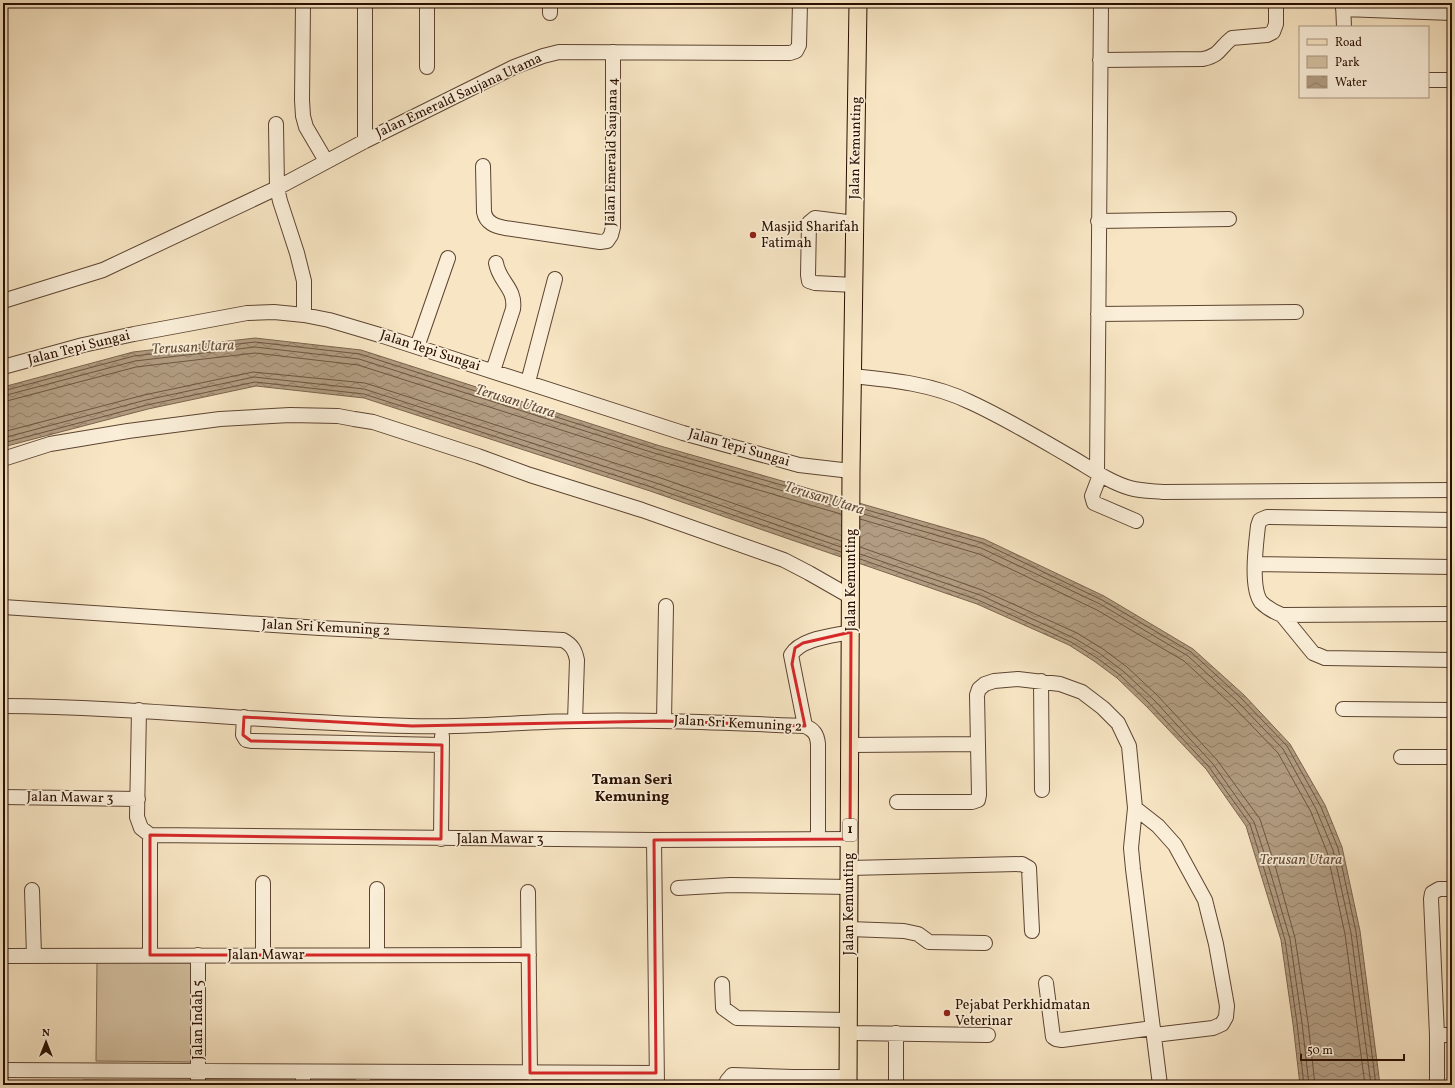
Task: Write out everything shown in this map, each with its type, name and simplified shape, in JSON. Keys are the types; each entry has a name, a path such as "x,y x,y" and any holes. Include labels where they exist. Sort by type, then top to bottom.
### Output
{"main road":[{"name":"Jalan Kemunting","path":"848,1081 851,478 858,3"}],"street":[{"path":"304,3 303,116 306,127 326,161"},
{"path":"365,3 365,141"},
{"path":"427,3 427,67"},
{"name":"Jalan Emerald Saujana Utama","path":"3,301 102,270 277,188 365,141 509,70 543,56 559,52 790,53 796,51 799,45 800,3"},
{"path":"1101,3 1098,221 1099,474 1092,496 1094,503 1136,521"},
{"path":"1100,60 1203,59 1210,57 1218,54 1227,41 1232,38 1267,35 1273,32 1276,24 1276,3"},
{"path":"1344,26 1343,6 1452,13"},
{"name":"Jalan Emerald Saujana 4","path":"483,166 485,219 492,224 498,227 529,232 600,242 607,241 611,235 613,227 613,52"},
{"path":"1429,80 1452,80"},
{"path":"276,124 277,188 304,281 304,315"},
{"path":"854,285 815,283 809,281 808,260 809,223 811,220 815,218 855,223"},
{"path":"1098,221 1229,219"},
{"path":"417,347 448,258"},
{"path":"493,371 513,309 514,300 511,291 497,271 496,263"},
{"path":"528,382 555,279"},
{"name":"Jalan Tepi Sungai","path":"3,367 83,345 247,313 274,312 304,315 336,322 417,347 683,433 851,478"},
{"path":"1098,314 1296,312"},
{"path":"852,376 907,382 929,387 969,401 1003,418 1099,474 1130,488 1143,491 1452,490"},
{"path":"3,458 50,444 128,431 220,419 290,415 338,416 354,418 373,422 478,456 530,475 642,510 784,560 851,597"},
{"path":"1452,520 1267,517 1260,520 1258,526 1255,564 1256,590 1261,601 1270,610 1282,615 1452,614"},
{"path":"1255,564 1452,567"},
{"path":"664,721 666,606"},
{"name":"Jalan Sri Kemuning 2","path":"3,607 320,628 562,640 571,644 576,652 575,721"},
{"path":"1282,615 1313,653 1325,658 1452,660"},
{"path":"805,726 791,655 795,648 803,643 851,632"},
{"path":"897,802 972,802 978,800 977,695 979,689 985,684 994,681 1018,679 1060,684 1082,692 1103,708 1118,723 1129,746 1135,808 1131,848 1160,1085"},
{"path":"1041,681 1042,790"},
{"name":"Jalan Sri Kemuning 2","path":"3,706 139,710 366,724 442,726 575,721 664,721 805,726 812,729 817,735 818,839"},
{"path":"1343,709 1452,710"},
{"path":"139,710 137,816 141,828 150,835 150,955"},
{"path":"244,717 243,735 246,740 252,741 442,745"},
{"path":"441,839 442,726"},
{"path":"850,745 978,744"},
{"path":"1401,757 1452,757"},
{"name":"Jalan Mawar 3","path":"3,796 138,800"},
{"path":"1046,983 1053,1037 1056,1039 1062,1040 1213,1028 1222,1024 1226,1017 1227,1006 1216,944 1205,900 1175,845 1158,826 1135,808"},
{"name":"Jalan Mawar 3","path":"150,835 441,839 850,839"},
{"path":"3,1070 198,1078 507,1079 530,1073 657,1079 654,840"},
{"path":"850,868 1022,864 1029,868 1032,931"},
{"path":"263,883 263,955"},
{"path":"678,888 730,885 850,887"},
{"path":"377,889 378,955"},
{"path":"1437,1085 1437,1035 1431,899 1434,890 1452,889"},
{"path":"32,890 34,956"},
{"path":"528,892 530,1073"},
{"path":"849,929 904,931 918,934 929,942 985,943"},
{"name":"Jalan Indah 5","path":"198,955 198,1078"},
{"name":"Jalan Mawar","path":"3,956 529,955"},
{"path":"722,984 723,1008 737,1018 849,1026 896,1033 988,1035"},
{"path":"896,1033 896,1085"},
{"path":"1437,1035 1452,1035"},
{"path":"727,1085 727,1081 732,1075 793,1081 848,1081"}],"highlighted area":[{"path":"851,632 850,839 654,840 656,1073 530,1073 529,955 150,955 150,835 441,839 442,745 251,741 243,735 244,717 412,726 664,721 805,726 792,664 795,648 803,643"}],"green space":[{"path":"97,962 194,963 194,1062 96,1061"},
{"path":"83,1080 191,1082 191,1085 83,1085"}],"water":[{"name":"Terusan Utara","path":"255,338 361,350 657,445 984,539 1104,596 1193,649 1244,695 1290,744 1325,805 1342,847 1360,931 1380,1085 1300,1085 1281,940 1246,826 1206,769 1147,707 1117,678 1069,645 977,604 650,491 364,398 256,386 148,409 3,447 3,387 133,352"}],"place":[{"name":"Masjid Sharifah Fatimah","path":"753,235"},
{"name":"Pejabat Perkhidmatan Veterinar","path":"947,1013"}],"district":[{"name":"Taman Seri Kemuning","path":"632,788"}]}
